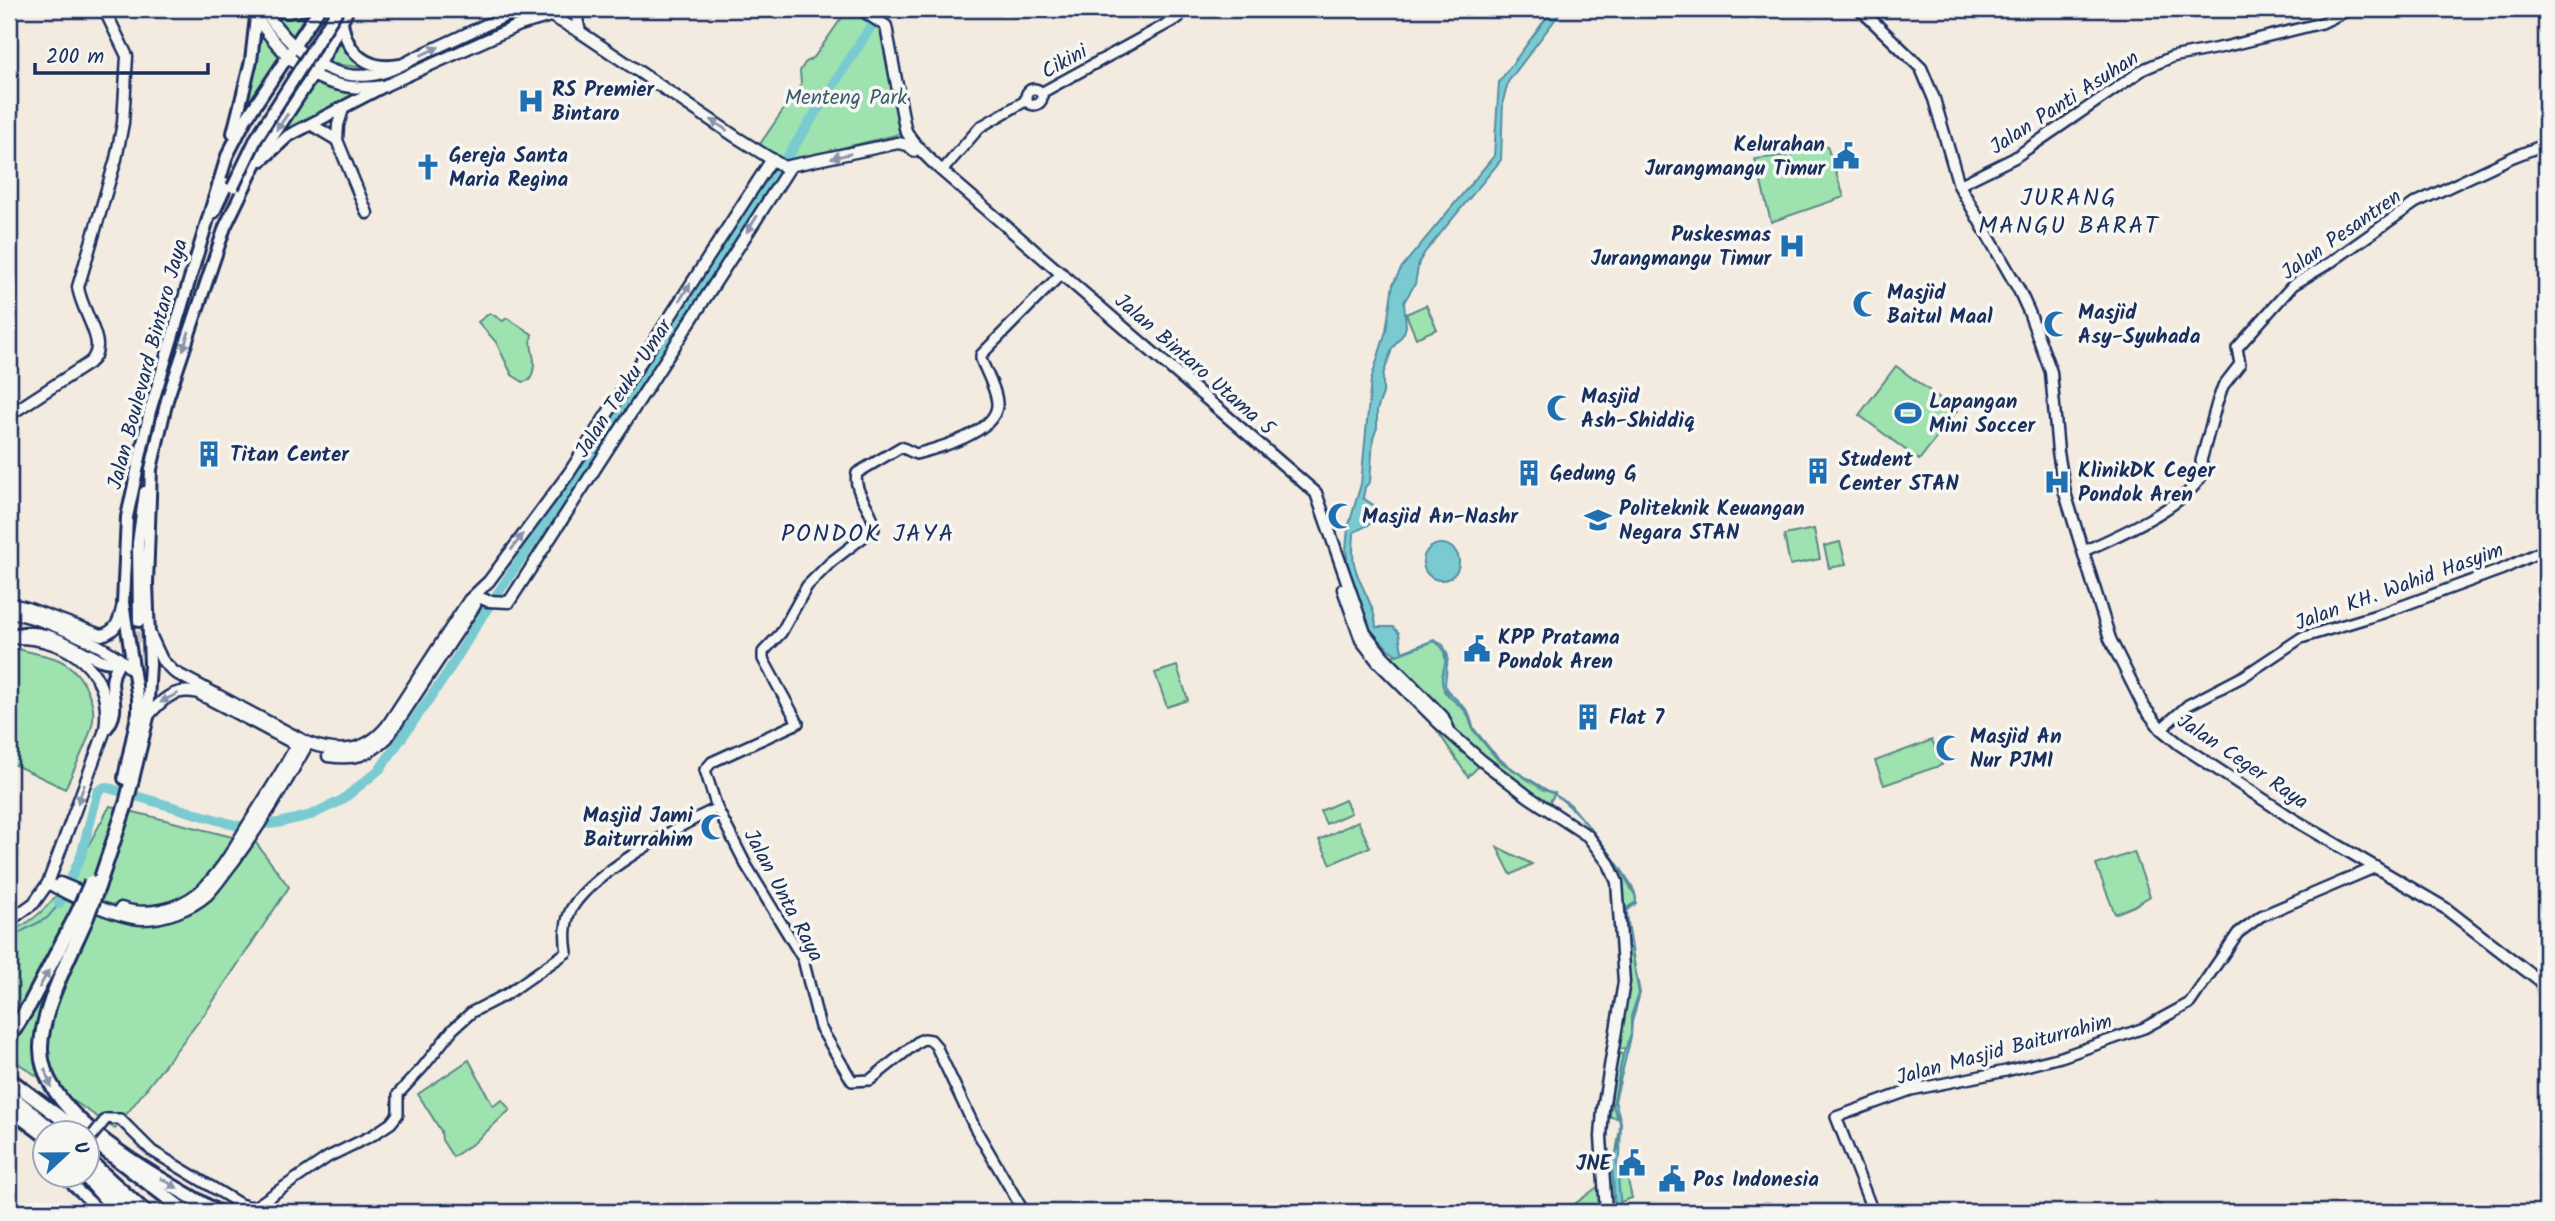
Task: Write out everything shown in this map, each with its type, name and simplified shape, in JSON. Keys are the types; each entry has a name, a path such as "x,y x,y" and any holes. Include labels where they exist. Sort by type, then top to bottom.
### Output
{"highway":[{"path":"142,717 122,802 43,1029 41,1049 44,1071 52,1090 68,1110 110,1144 217,1212"},
{"path":"9,1038 82,915"},
{"path":"9,1079 64,1120"},
{"path":"9,1094 41,1120"},
{"path":"9,1108 32,1125"},
{"path":"102,1149 186,1212"},
{"path":"102,1173 145,1212"},
{"path":"102,1184 131,1212"},
{"path":"100,1190 117,1212"}],"main road":[{"path":"9,415 89,363 99,351 99,343 80,302 78,287 120,141 127,63 125,50 104,9"},
{"path":"270,9 287,12 305,9"},
{"name":"Jalan Boulevard Bintaro Jaya","path":"142,717 132,670 123,603 123,559 127,517 150,411 227,156 246,119 319,9"},
{"name":"Jalan Boulevard Bintaro Jaya","path":"225,227 225,208 230,185 251,134 330,9"},
{"name":"Jalan Boulevard Bintaro Jaya","path":"204,230 257,137 338,9"},
{"name":"Jalan Boulevard Bintaro Jaya","path":"142,717 149,632 147,583 152,469 167,400 225,227 265,146 320,64 348,9"},
{"path":"291,53 341,72 371,75 400,65 520,9"},
{"path":"253,171 279,144 384,86 525,23 565,9"},
{"path":"575,9 580,32"},
{"name":"Jalan Ceger Raya","path":"1860,9 1921,68 1937,109 1959,186 2019,290 2049,362 2055,391 2061,473 2110,639 2144,707 2161,729 2190,751 2273,806 2445,908 2546,986"},
{"path":"864,11 884,24 908,138 939,168"},
{"path":"256,12 313,74 350,87 366,89 384,86"},
{"path":"227,156 243,102 256,12"},
{"path":"551,16 580,32 781,164 898,143 908,145 926,161 939,168"},
{"path":"342,22 348,44 360,59 381,67 400,65"},
{"path":"305,32 304,40 313,48 330,45"},
{"path":"276,74 284,68 298,73 303,85 301,93"},
{"path":"343,109 337,140 367,213"},
{"path":"312,125 337,140"},
{"path":"898,143 905,128"},
{"name":"Jalan Teuku Umar","path":"142,717 168,696 189,691 302,744 346,751 375,739 387,726 470,600 476,596 569,473 781,164"},
{"name":"Jalan Teuku Umar","path":"476,596 488,601 509,602 781,164"},
{"name":"Jalan Bintaro Utama 5","path":"939,168 1318,497 1352,607 1365,633 1396,674 1443,717 1449,730 1482,761 1529,797 1588,836 1604,857 1617,882 1624,982 1603,1109 1601,1138 1606,1212"},
{"path":"139,470 132,548 136,620 140,521 152,469"},
{"path":"99,640 117,626 123,603"},
{"path":"9,604 24,607 99,640 132,670"},
{"path":"9,612 99,640"},
{"name":"Jalan Teuku Umar","path":"149,632 162,660 174,672 302,744"},
{"path":"9,637 24,633 44,634 69,642 101,662 116,664 112,679 115,715 105,730 49,880 34,903 9,921"},
{"path":"9,637 52,644 82,659 98,679 103,691 107,707 105,730"},
{"path":"49,880 127,916 143,919 176,912 207,895 250,831 302,744"}],"street":[{"name":"Jalan Panti Asuhan","path":"1959,186 2014,158 2144,69 2172,57 2322,23 2351,9"},
{"name":"Cikini","path":"939,168 981,128 1027,100 1037,104 1041,100 1041,93 1176,13"},
{"name":"Jalan Pesantren","path":"2084,551 2139,526 2181,498 2201,479 2204,471 2201,461 2204,444 2217,403 2224,386 2240,364 2237,348 2293,285 2331,262 2415,203 2546,144"},
{"name":"Jalan Unta Raya","path":"1024,1212 975,1128 931,1040 919,1041 870,1080 852,1081 820,1027 803,959 752,875 717,808 706,767 798,723 764,662 763,652 781,633 807,586 831,562 874,529 871,515 855,480 857,473 901,447 916,454 929,451 958,441 987,424 997,403 981,356 1062,273"},
{"name":"Jalan KH. Wahid Hasyim","path":"2161,729 2188,705 2244,676 2301,638 2383,613 2503,569 2546,548"},
{"path":"102,1123 106,1119 120,1119 152,1151 240,1204 257,1206 328,1157 391,1123 398,1114 398,1094 453,1029 472,1012 507,994 567,952 565,937 569,914 583,897 620,863 685,823 717,808"},
{"name":"Jalan Masjid Baiturrahim","path":"1873,1212 1836,1117 1902,1093 2061,1057 2144,1028 2190,1003 2238,933 2262,916 2376,866"},
{"path":"78,1190 101,1212"}],"green space":[{"name":"Menteng Park","path":"848,9 880,26 900,132 784,162 758,147 801,84 800,71 805,63 815,56"},
{"path":"283,15 304,16 294,35 290,35 279,19"},
{"path":"263,37 279,57 250,103 248,102 260,40"},
{"path":"338,41 347,50 365,68 326,63"},
{"path":"314,84 343,92 363,93 292,128 286,126"},
{"path":"1827,146 1844,197 1771,222 1755,159 1790,155"},
{"path":"1426,305 1437,329 1416,338 1406,314"},
{"path":"490,313 503,321 507,318 532,334 534,366 530,380 523,382 512,375 496,342 478,322"},
{"name":"Lapangan Mini Soccer","path":"1896,366 1957,411 1919,460 1859,415"},
{"path":"1814,529 1820,559 1790,565 1784,535"},
{"path":"1840,542 1846,564 1829,568 1824,546"},
{"path":"1434,641 1443,647 1446,663 1444,691 1467,712 1473,730 1498,760 1544,790 1555,793 1547,807 1492,775 1483,762 1468,777 1417,700 1378,661"},
{"path":"17,649 63,663 80,677 90,697 93,708 91,729 65,789 9,762 9,652"},
{"path":"1177,666 1188,700 1167,707 1155,673"},
{"path":"1932,740 1942,765 1884,785 1875,761"},
{"path":"1345,800 1351,813 1326,824 1320,811"},
{"path":"110,806 256,843 289,887 206,1012 115,1129 9,1057 9,931 42,911 56,896"},
{"path":"1358,821 1370,847 1331,864 1319,840"},
{"path":"1497,847 1532,864 1511,875"},
{"path":"2134,852 2150,896 2115,914 2096,865"},
{"path":"1612,867 1621,870 1636,897 1636,902 1620,912"},
{"path":"1622,942 1631,949 1639,993 1631,1017 1631,1034 1626,1048 1615,1050 1623,1055 1613,1106 1618,1118 1610,1117"},
{"path":"469,1060 493,1106 502,1100 510,1110 475,1142 453,1157 442,1140 441,1131 418,1094"},
{"path":"1619,1134 1620,1141 1612,1173 1626,1172 1632,1198 1605,1207 1564,1212 1604,1182 1604,1173 1616,1153"}],"water":[{"path":"1553,9 1563,9 1508,82 1503,101 1501,160 1419,262 1415,284 1404,302 1406,326 1392,349 1383,375 1383,393 1377,410 1370,482 1365,487 1363,498 1375,506 1377,516 1372,523 1354,532 1354,563 1373,611 1376,627 1393,627 1399,633 1402,652 1434,640 1443,645 1448,656 1445,684 1447,690 1468,711 1474,729 1466,712 1444,689 1442,676 1446,658 1441,647 1434,641 1397,655 1387,648 1372,631 1369,633 1367,630 1370,627 1349,577 1346,550 1348,528 1361,484 1371,380 1386,331 1393,284 1402,267 1494,156 1499,82"},
{"path":"1441,544 1454,549 1459,562 1454,575 1441,580 1428,575 1423,562 1428,549"},
{"path":"1517,772 1570,804 1604,846 1567,804"},
{"path":"1635,968 1640,993 1632,1022 1631,1037 1615,1101 1621,1122 1620,1157 1617,1161 1621,1212 1615,1212 1612,1162 1619,1147 1620,1122 1613,1106 1623,1055 1631,1034 1631,1017 1639,993"}],"waterway":[{"path":"59,904 81,856 98,791 105,787 238,826 278,823 311,815 342,800 380,769 446,675 481,618 681,323 882,9"},
{"path":"9,938 47,918 59,904"},
{"path":"2155,1202 2170,1212"}],"tunnel":[{"path":"128,654 137,637 139,621"}],"place":[{"name":"RS Premier Bintaro","path":"531,101"},
{"name":"Kelurahan Jurangmangu Timur","path":"1846,156"},
{"name":"Gereja Santa Maria Regina","path":"428,167"},
{"name":"Puskesmas Jurangmangu Timur","path":"1792,246"},
{"name":"Masjid Baitul Maal","path":"1866,304"},
{"name":"Masjid Asy-Syuhada","path":"2057,324"},
{"name":"Masjid Ash-Shiddiq","path":"1560,408"},
{"name":"Lapangan Mini Soccer","path":"1908,413"},
{"name":"Titan Center","path":"209,454"},
{"name":"Student Center STAN","path":"1818,471"},
{"name":"Gedung G","path":"1529,473"},
{"name":"KlinikDK Ceger Pondok Aren","path":"2057,482"},
{"name":"Masjid An-Nashr","path":"1341,516"},
{"name":"Politeknik Keuangan Negara STAN","path":"1598,520"},
{"name":"KPP Pratama Pondok Aren","path":"1477,649"},
{"name":"Flat 7","path":"1588,717"},
{"name":"Masjid An Nur PJMI","path":"1949,748"},
{"name":"Masjid Jami Baiturrahim","path":"714,827"},
{"name":"JNE","path":"1632,1163"},
{"name":"Pos Indonesia","path":"1672,1179"}],"district":[{"name":"JURANG MANGU BARAT","path":"2069,211"},
{"name":"PONDOK JAYA","path":"868,533"}]}
